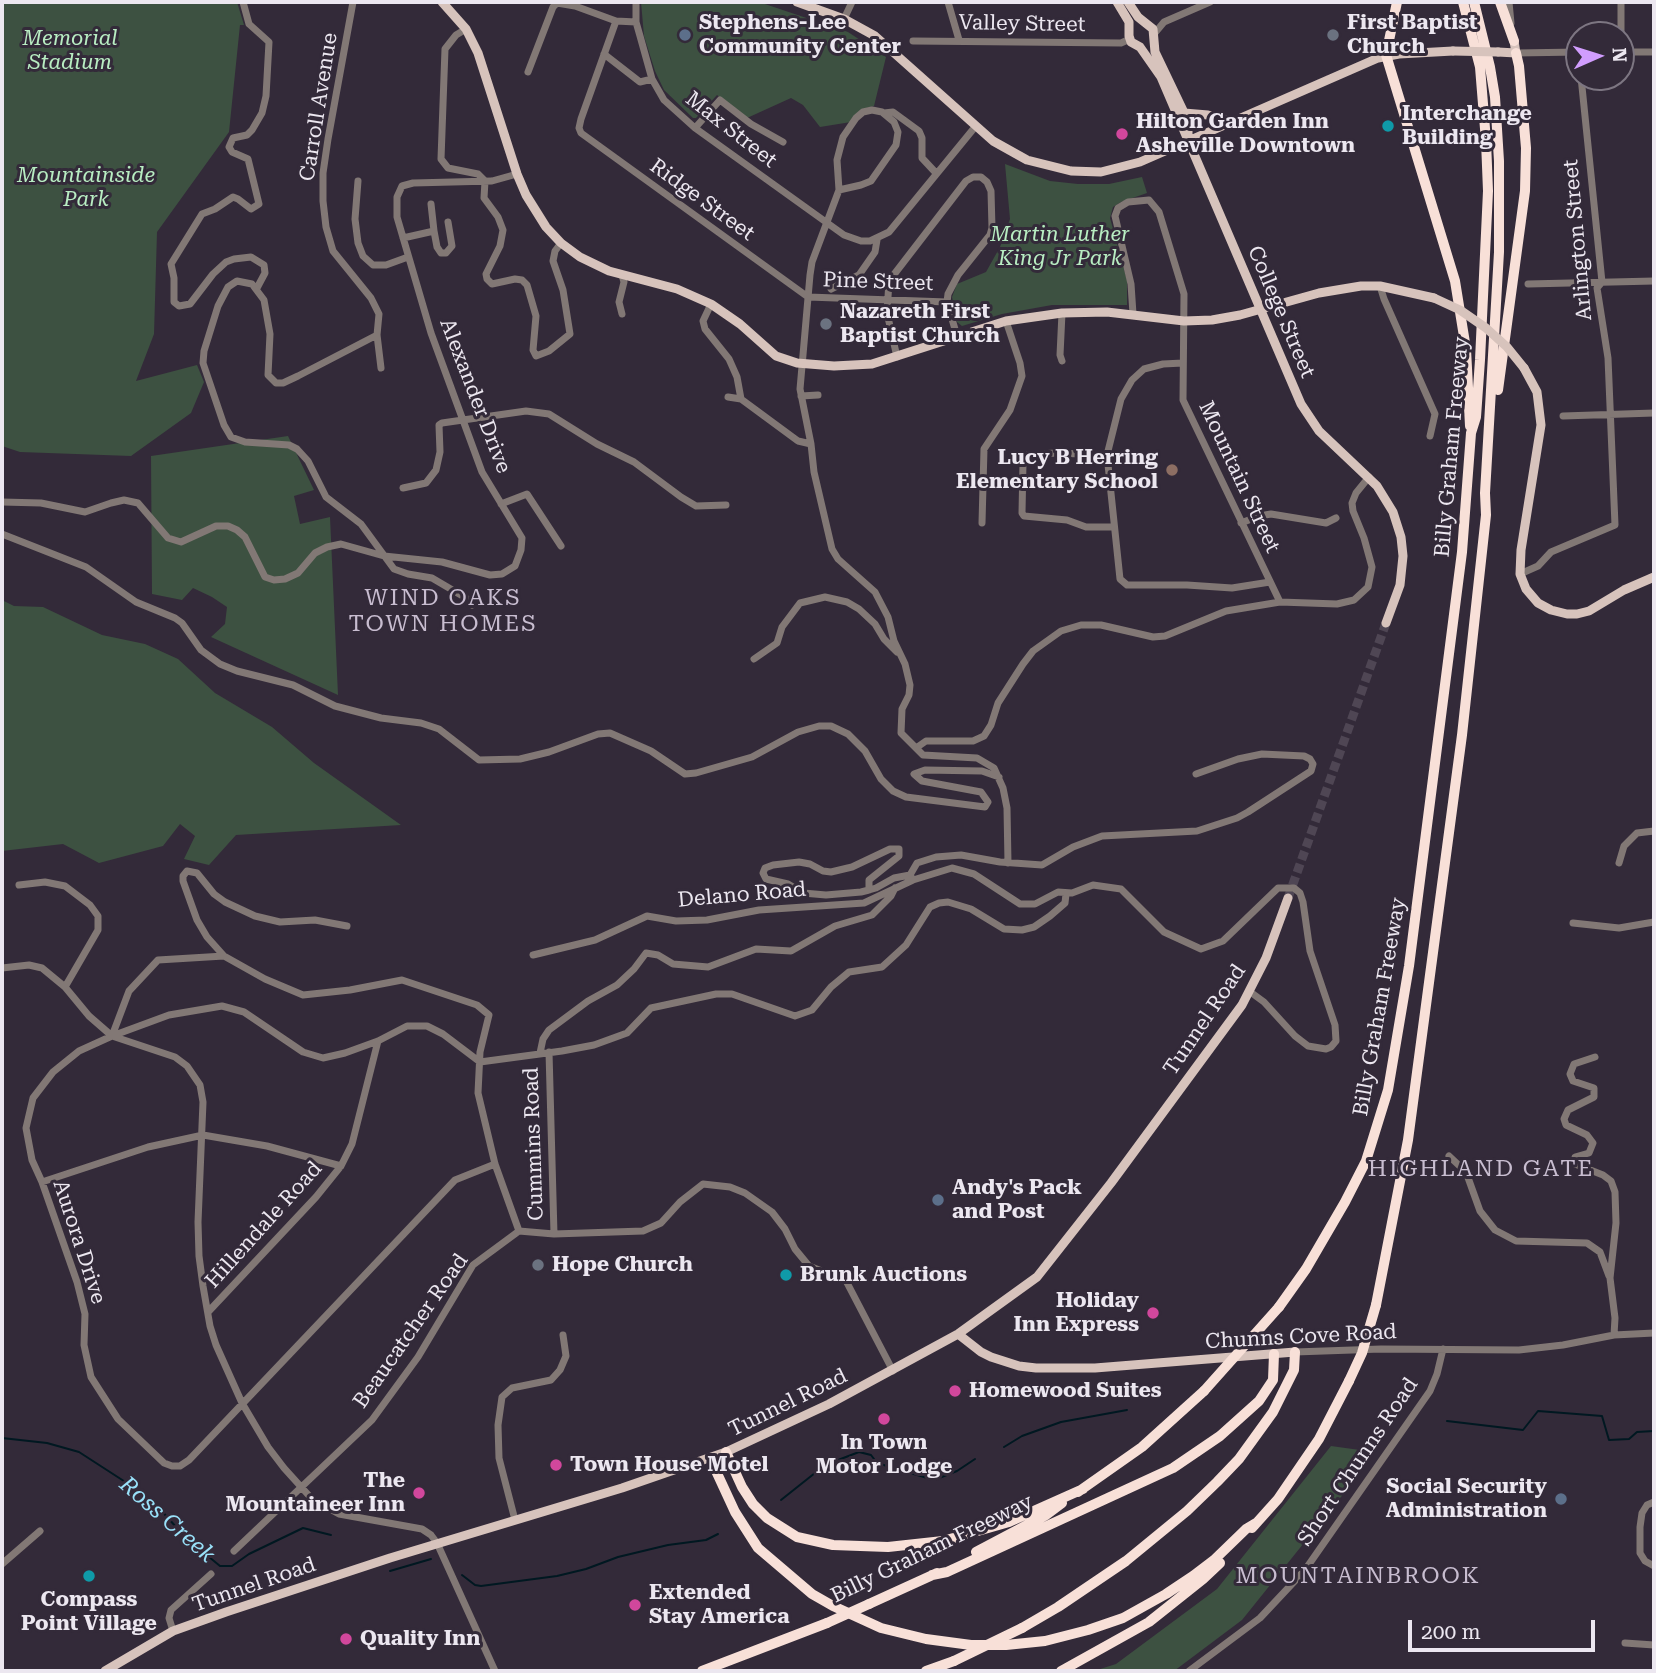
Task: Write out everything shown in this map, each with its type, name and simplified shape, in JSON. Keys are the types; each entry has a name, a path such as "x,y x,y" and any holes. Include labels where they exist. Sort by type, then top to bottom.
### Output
{"highway":[{"path":"1397,2 1386,55 1458,292 1466,349 1471,433"},
{"name":"Billy Graham Freeway","path":"702,1671 827,1623 932,1575 1046,1515 1142,1447 1205,1391 1279,1307 1306,1269 1366,1161 1388,1090 1409,966 1437,765 1462,552 1471,433 1476,417 1488,191 1481,77 1463,2"},
{"name":"Billy Graham Freeway","path":"1061,1671 1120,1640 1167,1608 1203,1579 1278,1499 1319,1439 1349,1381 1362,1353 1376,1305 1408,1140 1462,736 1486,515 1485,492 1499,253 1499,161 1495,97 1474,2"},
{"path":"1500,2 1514,41"},
{"path":"1486,515 1498,390 1525,191 1525,148 1516,53"},
{"path":"926,1671 954,1661 1022,1628 1077,1596 1126,1561 1187,1511 1239,1459 1273,1412 1294,1370 1295,1352"},
{"path":"932,1575 947,1572 1173,1468 1227,1431 1259,1401 1273,1380 1273,1354"},
{"path":"726,1452 748,1495 767,1518 797,1536 833,1545 888,1547 954,1538 1009,1522 1071,1492 1083,1489"},
{"path":"710,1458 740,1521 758,1548 812,1594 888,1630 971,1645 1045,1641 1123,1618 1193,1576 1256,1523"}],"main road":[{"path":"442,2 466,29 478,53 517,174 534,211 561,243 595,265 677,289 711,304 740,324 776,356 802,364 853,366 897,357 1006,321 1062,313 1133,314 1184,321 1212,320 1343,288 1380,286 1423,294 1460,310 1486,328 1507,347 1524,368 1536,391 1541,425 1521,550 1520,574 1526,589 1538,603 1567,614 1589,611 1624,590 1654,577"},
{"path":"797,2 844,19 875,36 975,127 1011,152 1037,163 1071,171 1101,172 1127,167 1386,55 1453,51 1516,53 1514,41"},
{"path":"1117,2 1127,17 1130,39 1140,47 1146,47 1153,37 1145,22 1128,2"},
{"path":"1130,28 1135,23 1145,22"},
{"name":"College Street","path":"1153,37 1156,52 1188,121 1188,141"},
{"name":"College Street","path":"1140,47 1161,77 1308,417 1326,440 1377,485 1393,513 1403,547 1400,585 1386,622"},
{"path":"1184,113 1232,121"},
{"name":"Tunnel Road","path":"105,1671 173,1632 237,1608 437,1542 622,1488 726,1452 830,1405 958,1334 1037,1277 1111,1183 1249,991 1266,958 1288,898"},
{"name":"Chunns Cove Road","path":"958,1334 991,1357 1035,1368 1095,1368 1295,1352"}],"street":[{"path":"243,2 249,24 266,38 269,44 264,107 249,134 233,138 229,144 232,152 248,159 260,204 251,209 233,197 202,214 171,264 174,302 179,306 190,304 213,274 226,262 234,259 251,257 264,264 265,273 257,288"},
{"name":"Carroll Avenue","path":"353,2 323,173 323,201 326,227 333,251 371,298 379,314 377,335 381,368"},
{"name":"Max Street","path":"636,2 636,22 652,79 664,100 695,128 844,235 861,241 877,240"},
{"path":"844,19 852,2"},
{"path":"948,2 959,40"},
{"path":"1145,22 1164,22 1210,2"},
{"path":"1509,2 1514,41"},
{"path":"1621,2 1621,21"},
{"path":"528,72 557,3 575,6 616,22 636,22"},
{"path":"616,22 604,54 640,82 652,79"},
{"path":"1153,37 1164,22"},
{"path":"466,29 456,35 446,48 441,159 448,168 478,174 485,181 484,198 498,217 503,230 500,246 486,274 487,279 492,284 515,279 527,285 536,316 533,350 536,356 550,351 570,334 563,290 553,261 555,251 561,243"},
{"name":"Valley Street","path":"913,41 1121,43 1130,39"},
{"path":"1516,53 1565,52"},
{"path":"1635,52 1654,52"},
{"name":"Ridge Street","path":"604,54 579,128 581,133 808,297"},
{"name":"Arlington Street","path":"1520,574 1538,566 1551,552 1615,525 1608,358 1597,288 1602,282 1582,91"},
{"path":"695,128 720,100 751,124 783,142"},
{"path":"936,173 922,158 922,138 919,131 893,112 863,112 843,137 837,160 839,190 812,262 801,396 814,472 832,549 838,559 879,597 910,685 909,695 902,709 901,733 923,755 984,761 994,768 1007,808 1008,863"},
{"path":"839,190 871,181 896,145 897,127 884,113"},
{"path":"831,289 864,270 876,252 877,240 889,232 975,127"},
{"name":"Alexander Drive","path":"2,502 41,503 85,512 124,500 138,503 169,538 181,542 216,526 228,526 245,537 265,577 274,580 285,579 298,573 316,553 341,544 384,556 442,562 490,575 502,574 515,566 522,538 482,472 431,333 397,217 397,197 402,186 413,183 485,181 517,174"},
{"path":"897,357 886,301 889,281 960,188 973,177 981,177 987,182 990,191 992,228 990,235 958,275 948,294 947,302 957,336"},
{"path":"358,181 355,219 358,243 363,256 373,265 386,265 408,257"},
{"name":"Mountain Street","path":"1133,314 1131,284 1114,218 1118,208 1128,202 1149,200 1159,212 1184,294 1183,400 1280,602"},
{"path":"431,204 434,232 441,253 446,253 452,246 448,222"},
{"path":"403,239 434,232"},
{"path":"622,275 624,282 619,302 622,314"},
{"path":"377,335 298,376 283,383 276,383 268,375 270,334 264,300 257,288 243,281 234,282 228,287 214,316 204,351 205,373 231,437 245,442 289,445 298,449 308,461 326,497 361,524 398,571 432,578 466,598 472,605"},
{"path":"1528,284 1654,281"},
{"path":"1380,286 1435,414 1430,436"},
{"name":"Pine Street","path":"808,297 947,302"},
{"path":"711,304 703,321 705,329 729,359 737,377 741,399"},
{"path":"1062,313 1062,360"},
{"path":"982,523 984,449 1010,410 1022,376 1006,321"},
{"path":"1183,362 1144,369 1132,380 1121,399 1107,455 1120,579 1127,585 1232,588 1270,582"},
{"path":"801,396 818,395"},
{"path":"728,397 741,399 798,441 811,444"},
{"path":"403,488 426,482 436,470 440,452 439,425 526,411 549,414 597,444 634,462 681,498 696,506 726,505"},
{"path":"1563,415 1654,412"},
{"path":"1107,455 1027,455 1023,463 1022,513 1024,516 1067,520 1086,527 1113,527"},
{"path":"916,748 926,741 973,741 984,736 998,703 1023,664 1033,651 1061,631 1081,625 1101,625 1153,637 1165,636 1227,611 1280,602 1344,603 1354,600 1367,587 1371,560 1352,503 1356,493 1369,477"},
{"path":"501,504 527,494 561,546"},
{"path":"1241,523 1271,514 1326,523 1336,518"},
{"path":"2,534 86,566 136,602 175,618 190,633 201,650 220,664 293,685 335,706 439,729 479,760 520,759 549,752 598,734 611,733 651,751 685,774 696,774 752,757 798,732 819,726 831,726 848,734 865,751 881,779 893,791 906,797 985,807 988,802 981,792 922,781 914,774 925,770 982,771 999,777"},
{"path":"754,659 776,643 782,627 800,603 825,597 847,602 859,609 901,656"},
{"path":"911,877 917,863 948,855 975,856 1008,863 1042,864 1073,847 1102,836 1188,833 1237,818 1311,771 1313,764 1304,756 1262,754 1238,759 1196,774"},
{"path":"1619,863 1625,846 1637,833 1654,831"},
{"path":"869,890 869,880 899,856 899,849 890,849 852,867 831,872 799,862 773,865 765,868 763,873 766,878 792,885 803,893 846,895 869,890 888,881 959,869 974,874 1020,904 1035,904 1058,892 1064,891 1066,894 1093,885 1121,889 1164,932 1201,949 1223,941 1278,888 1294,888 1300,893 1303,902 1310,951 1335,1025 1336,1041 1326,1049 1308,1046 1295,1036 1264,1002 1249,991"},
{"path":"347,926 315,920 281,922 255,916 214,894 197,873 187,871 183,876 191,906 201,928 224,956 265,979 303,995 350,990 402,979 477,1005 489,1015 480,1052 478,1093 495,1164 519,1231 554,1234 643,1231 661,1223 680,1202 703,1184 730,1187 745,1193 772,1212 809,1266 837,1277 843,1275 892,1371"},
{"name":"Delano Road","path":"533,955 595,940 647,916 707,920 759,910 863,903 911,877"},
{"path":"19,885 45,882 65,886 90,905 98,916 99,930 65,987"},
{"path":"544,1052 540,1045 549,1030 588,1001 617,985 646,953 658,955 673,964 708,967 756,949 791,951 835,926 872,915 896,887"},
{"path":"480,1062 594,1045 627,1033 651,1007 716,994 732,994 795,1016 811,1010 831,987 849,972 882,967 906,945 930,907 948,902 971,909 1004,929 1022,930 1034,927 1051,916 1065,903 1066,894"},
{"path":"1573,923 1619,928 1654,922"},
{"path":"112,1036 129,991 159,960 224,956"},
{"path":"2,968 38,966 65,987 89,1016 112,1036 175,1057 187,1066 200,1085 203,1102 199,1255 210,1326 242,1403 268,1447 302,1489 324,1506 339,1514 427,1531 437,1542 495,1671"},
{"name":"Aurora Drive","path":"480,1062 443,1034 427,1026 407,1026 378,1041 323,1058 303,1052 244,1012 222,1006 169,1016 79,1051 53,1072 33,1098 26,1128 33,1160 43,1182 82,1299 85,1314 84,1345 91,1377 118,1419 164,1463 180,1466 189,1460 455,1180 495,1164"},
{"name":"Hillendale Road","path":"209,1311 316,1197 341,1166 352,1144 378,1041"},
{"name":"Cummins Road","path":"544,1052 554,1234"},
{"path":"1595,1057 1578,1062 1570,1070 1571,1079 1592,1086 1595,1092 1591,1099 1568,1110 1564,1115 1566,1125 1587,1135 1593,1143 1589,1153 1575,1157 1576,1164 1603,1175 1611,1181 1615,1192 1616,1223 1609,1278"},
{"path":"43,1182 148,1147 203,1135 267,1146 341,1166"},
{"path":"1449,1156 1466,1172 1480,1211 1495,1230 1516,1241 1587,1243 1600,1252 1609,1278 1615,1335"},
{"name":"Beaucatcher Road","path":"234,1551 372,1420 418,1357 473,1265 519,1231"},
{"name":"Chunns Cove Road","path":"1295,1352 1369,1349 1520,1350 1615,1335 1654,1333"},
{"path":"514,1520 499,1458 498,1425 502,1397 512,1388 551,1380 560,1370 566,1356 563,1335"},
{"name":"Short Chunns Road","path":"1189,1671 1260,1618 1312,1561 1415,1414 1437,1374 1443,1349"},
{"path":"1654,1502 1647,1505 1642,1513 1640,1527 1640,1553 1645,1562 1654,1566"},
{"path":"2,1564 40,1531"},
{"path":"173,1632 169,1618 172,1610 211,1574"},
{"path":"1625,1643 1654,1645"}],"green space":[{"name":"Mountainside Park","path":"2,2 237,2 244,25 240,25 229,132 157,232 154,334 136,381 197,365 204,382 191,413 131,456 20,452 2,446"},
{"path":"641,2 759,2 848,32 886,57 874,106 863,109 851,122 820,127 803,105 791,98 747,118 717,95 693,118 664,90 655,71 644,36"},
{"name":"Martin Luther King Jr Park","path":"1005,164 1050,181 1078,184 1109,184 1142,177 1147,193 1113,207 1110,218 1127,280 1127,305 1052,305 1002,314 962,326 957,322 952,297 957,284 986,272 1000,247 1010,219"},
{"path":"288,436 314,490 294,496 300,524 330,517 338,695 211,637 225,624 227,607 212,597 193,588 182,600 152,594 151,456"},
{"path":"2,600 14,606 43,607 102,635 145,644 178,659 215,693 272,727 314,763 401,825 236,835 209,865 184,859 195,836 180,824 163,846 99,863 63,844 2,851"},
{"path":"1331,1446 1367,1451 1357,1477 1242,1620 1174,1671 1094,1671 1116,1664 1217,1589"}],"waterway":[{"name":"Ross Creek","path":"1004,1447 1022,1436 1061,1422 1127,1410"},
{"name":"Ross Creek","path":"1447,1421 1523,1430 1538,1411 1602,1416 1609,1440 1629,1439 1637,1432 1654,1431"},
{"name":"Ross Creek","path":"2,1438 47,1443 79,1452 130,1485 159,1508 186,1538 220,1566 232,1566 249,1554 303,1528 331,1535"},
{"name":"Ross Creek","path":"781,1500 825,1465 859,1452 871,1455 877,1463 934,1480 957,1471 975,1459"},
{"name":"Ross Creek","path":"462,1575 475,1585 481,1586 557,1576 618,1557 668,1545 706,1540 718,1534"},
{"name":"Ross Creek","path":"390,1571 431,1559"}],"tunnel":[{"path":"1288,898 1386,623"}],"place":[{"name":"Stephens-Lee Community Center","path":"685,35"},
{"name":"First Baptist Church","path":"1333,35"},
{"name":"Interchange Building","path":"1388,126"},
{"name":"Hilton Garden Inn Asheville Downtown","path":"1122,134"},
{"name":"Nazareth First Baptist Church","path":"826,324"},
{"name":"Lucy B Herring Elementary School","path":"1172,470"},
{"name":"Andy's Pack and Post","path":"938,1200"},
{"name":"Hope Church","path":"538,1265"},
{"name":"Brunk Auctions","path":"786,1275"},
{"name":"Holiday Inn Express","path":"1153,1313"},
{"name":"Homewood Suites","path":"955,1391"},
{"name":"In Town Motor Lodge","path":"884,1419"},
{"name":"Town House Motel","path":"556,1465"},
{"name":"The Mountaineer Inn","path":"419,1493"},
{"name":"Social Security Administration","path":"1561,1499"},
{"name":"Compass Point Village","path":"89,1576"},
{"name":"Extended Stay America","path":"635,1605"},
{"name":"Quality Inn","path":"346,1639"}],"district":[{"name":"WIND OAKS TOWN HOMES","path":"443,611"},
{"name":"HIGHLAND GATE","path":"1481,1169"},
{"name":"MOUNTAINBROOK","path":"1358,1576"}],"park label":[{"name":"Memorial Stadium","path":"70,51"}]}
